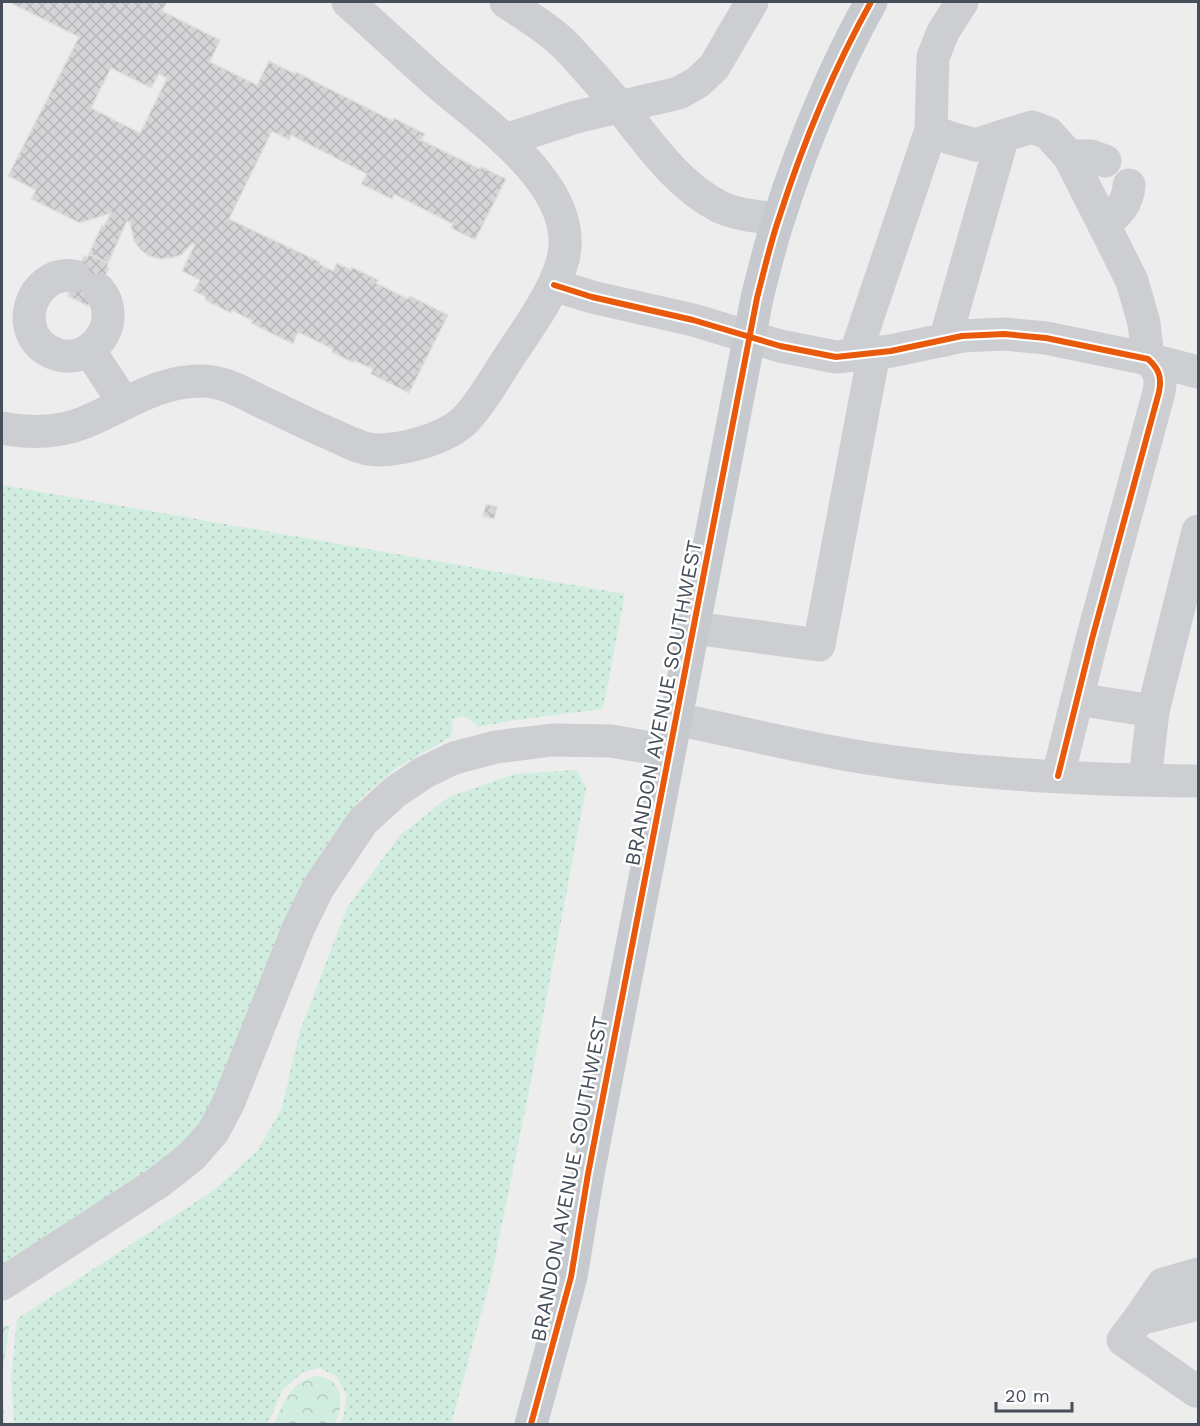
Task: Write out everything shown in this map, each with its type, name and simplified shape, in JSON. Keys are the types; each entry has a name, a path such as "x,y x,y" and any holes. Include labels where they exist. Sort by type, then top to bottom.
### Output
{"main road":[{"name":"BRANDON AVENUE SOUTHWEST","path":"531,1425 571,1277 588,1174 757,298 778,219 818,111 849,41 871,2"}],"street":[{"path":"2,428 35,431 59,429 82,423 161,386 176,382 207,381 231,387 350,443 375,450 403,447 434,439 463,422 492,384 554,285 563,262 566,238 562,216 553,198 532,168 505,140 348,2"},
{"path":"506,2 563,43 651,147 683,181 700,195 722,208 747,215 778,219"},
{"path":"505,140 576,117 679,93 698,82 714,67 752,2"},
{"path":"694,628 819,645 864,354 931,130 933,57 943,32 962,2"},
{"path":"931,130 976,145 1032,127 1048,133 1070,156 1132,281 1144,323 1148,359 1157,367 1162,379 1077,699 1059,776"},
{"path":"945,340 1003,136"},
{"path":"1070,156 1091,156 1105,161"},
{"path":"1104,225 1124,206 1130,185"},
{"path":"59,276 87,283 107,306 109,319 106,331 99,342 89,350 77,355 65,356 53,353 34,337 29,325 29,306 38,289 47,281 59,276"},
{"path":"554,285 592,297 693,320 780,346 836,357 962,336 1004,334 1035,337 1148,359 1198,372"},
{"path":"89,350 124,403"},
{"path":"1144,780 1153,711 1198,531"},
{"path":"1077,699 1153,711"},
{"path":"676,719 866,758 956,769 1059,776 1198,781"},
{"path":"2,1284 159,1182 192,1156 213,1132 228,1104 298,929 318,888 363,821 395,792 423,773 454,758 496,747 552,740 611,741 669,751"},
{"path":"1198,1274 1163,1284 1123,1340 1198,1391"},
{"path":"1139,1319 1198,1304"}],"green space":[{"path":"2,485 625,594 603,709 478,727 465,716 453,719 451,737 398,767 361,798 330,840 300,890 271,952 219,1098 186,1145 2,1267"},
{"path":"577,770 586,788 530,1086 491,1278 451,1424 340,1424 347,1395 336,1376 319,1368 303,1372 282,1390 268,1424 14,1424 11,1379 17,1319 214,1190 257,1151 281,1110 300,1031 347,908 399,836 449,797 514,774"},
{"path":"2,1324 9,1326 2,1380"},
{"path":"318,1376 332,1381 340,1397 339,1414 334,1424 274,1424 285,1400 295,1387 301,1382"},
{"path":"2,1380 5,1424 2,1424"}],"building":[{"path":"9,2 167,2 162,11 220,40 210,62 257,85 269,61 295,74 296,72 393,121 394,118 425,134 421,140 506,179 475,240 451,228 453,224 394,194 392,199 361,184 367,174 291,135 289,140 272,131 229,219 320,262 319,264 333,271 337,263 351,270 352,267 378,280 376,283 408,299 410,296 448,315 409,393 371,374 373,369 355,361 354,363 332,352 333,349 298,332 293,344 251,323 253,321 232,310 231,313 205,300 206,297 194,291 200,280 182,271 195,244 193,243 181,255 160,259 149,256 134,241 130,223 127,221 108,263 89,254 102,225 104,226 111,213 80,223 31,199 36,190 8,176 79,37","holes":["111,68 151,88 159,74 167,78 140,133 91,108"]},
{"path":"89,254 108,263 109,268 92,304 89,303 88,306 68,296 67,292 84,256 87,257"},
{"path":"486,504 497,507 494,519 483,516"}],"cycle path":[{"path":"531,1424 571,1277 588,1174 757,298 788,190 809,135 844,54 871,2"},
{"path":"554,285 592,297 693,320 780,346 836,357 891,351 962,336 1004,334 1046,338 1148,359 1159,374 1159,392 1092,639 1058,776"}]}
